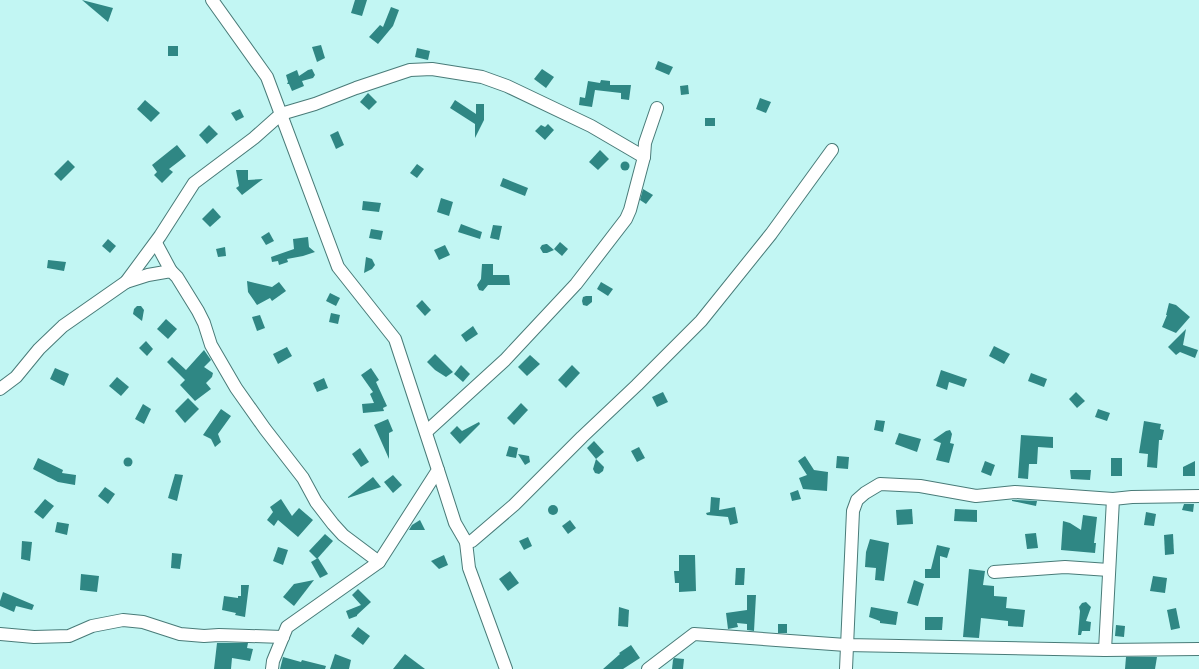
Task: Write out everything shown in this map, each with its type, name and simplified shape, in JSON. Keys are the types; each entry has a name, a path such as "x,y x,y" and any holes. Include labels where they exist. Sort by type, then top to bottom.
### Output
{"street":[{"path":"212,0 267,77 338,267 395,339 455,523 466,542 469,568 506,669"},
{"path":"126,282 156,243 194,183 254,138 281,114 315,104 356,88 410,70 432,69 482,77 506,86 591,126 644,157"},
{"path":"426,432 505,360 576,284 626,219 630,210 644,157 645,143 657,108"},
{"path":"466,542 472,541 514,505 701,321 771,234 832,150"},
{"path":"156,243 171,271 177,277 198,311 204,323 211,345 236,388 264,429 303,478 316,502 333,524 343,534 379,562"},
{"path":"0,389 16,376 39,349 63,326 126,282 148,275 171,271"},
{"path":"272,669 273,661 287,627 379,562 438,470"},
{"path":"846,669 853,511 857,500 870,489 880,484 920,486 976,496 1014,492 1113,499 1132,497 1199,496"},
{"path":"1105,650 1113,499"},
{"path":"994,572 1065,567 1109,570"},
{"path":"0,634 34,637 69,636 92,626 123,620 143,622 180,634 204,636 283,637"},
{"path":"648,669 694,634 846,645 1105,650 1199,649"}],"building":[{"path":"82,0 113,8 108,22"},
{"path":"355,0 367,0 362,16 351,13"},
{"path":"391,7 399,10 393,26 378,44 369,37 380,25 383,27"},
{"path":"321,45 325,58 317,62 312,47"},
{"path":"168,46 178,46 178,56 168,56"},
{"path":"417,48 430,51 428,60 415,57"},
{"path":"658,61 673,67 669,75 655,69"},
{"path":"312,69 315,75 313,78 302,81 304,86 292,91 289,84 287,84 288,82 286,75 297,70 299,76"},
{"path":"542,69 554,77 546,88 534,79"},
{"path":"601,80 610,81 610,85 631,85 629,100 621,99 621,93 595,90 592,107 579,105 580,97 585,98 588,81 600,83"},
{"path":"688,85 689,94 681,95 680,86"},
{"path":"368,93 377,102 369,110 360,102"},
{"path":"760,98 771,102 766,113 756,109"},
{"path":"145,100 160,113 151,122 137,109"},
{"path":"455,100 476,114 476,104 484,104 484,120 475,138 475,124 450,108"},
{"path":"240,109 244,117 236,121 231,113"},
{"path":"705,118 715,118 715,126 705,126"},
{"path":"548,124 554,130 545,140 535,131 541,125 545,127"},
{"path":"209,125 218,134 207,144 199,135"},
{"path":"338,131 344,145 336,149 330,135"},
{"path":"177,145 186,156 169,169 173,172 162,183 154,175 157,172 152,165"},
{"path":"600,150 609,159 598,170 589,162"},
{"path":"68,160 75,167 61,181 54,174"},
{"path":"623,162 627,162 629,166 627,170 623,170 621,168 621,164"},
{"path":"417,164 424,169 417,178 410,173"},
{"path":"236,170 248,170 248,180 263,179 242,195 236,188 239,186"},
{"path":"503,178 528,188 525,196 500,186"},
{"path":"643,189 653,195 646,204 640,200"},
{"path":"441,198 453,202 449,216 437,212"},
{"path":"363,201 381,203 379,212 362,210"},
{"path":"213,208 221,217 210,227 202,219"},
{"path":"461,224 482,232 480,239 458,232"},
{"path":"493,225 502,226 499,240 490,238"},
{"path":"371,229 383,231 381,240 369,238"},
{"path":"269,232 274,241 266,245 261,237"},
{"path":"308,237 309,247 315,252 287,259 288,262 279,265 278,261 272,262 271,257 294,249 293,239"},
{"path":"108,239 116,246 110,253 102,246"},
{"path":"560,242 568,249 562,256 554,249"},
{"path":"547,244 554,250 543,253 540,248 542,245"},
{"path":"445,245 450,255 439,260 434,250"},
{"path":"225,247 226,256 218,257 216,249"},
{"path":"366,257 372,259 375,265 372,269 364,273"},
{"path":"48,260 66,262 64,271 47,268"},
{"path":"482,264 493,264 493,275 509,275 510,285 488,285 483,291 479,290 477,285 481,279"},
{"path":"247,281 272,287 279,282 286,291 272,301 270,298 257,305 248,292"},
{"path":"601,282 613,289 608,296 597,289"},
{"path":"330,293 340,298 336,306 326,301"},
{"path":"592,296 592,302 587,306 583,305 582,301 583,297"},
{"path":"422,300 431,310 425,316 416,306"},
{"path":"1169,303 1176,305 1190,317 1176,333 1162,327 1167,315"},
{"path":"137,306 141,306 144,310 142,321 133,314 134,309"},
{"path":"331,313 340,315 338,324 329,322"},
{"path":"260,315 265,328 257,331 252,317"},
{"path":"166,319 177,329 168,339 157,329"},
{"path":"473,326 478,334 466,342 461,335"},
{"path":"1186,329 1183,345 1198,350 1195,358 1180,352 1176,355 1168,347"},
{"path":"146,341 153,349 147,356 139,348"},
{"path":"994,346 1010,354 1004,364 989,356"},
{"path":"287,347 292,356 278,364 273,354"},
{"path":"204,350 211,360 204,367 213,373 212,377 206,383 211,389 195,401 180,385 185,380 167,362 172,357 186,370"},
{"path":"435,354 453,372 446,377 435,370 427,362"},
{"path":"530,355 540,364 527,376 518,367"},
{"path":"461,365 470,374 463,382 454,374"},
{"path":"572,365 580,373 566,388 558,380"},
{"path":"55,368 69,374 64,386 50,379"},
{"path":"371,368 379,380 376,382 387,406 383,408 384,411 363,413 362,404 374,403 370,394 373,392 361,375"},
{"path":"941,370 967,379 964,387 949,382 947,390 936,386"},
{"path":"1031,373 1047,379 1044,387 1028,381"},
{"path":"117,377 129,387 121,396 109,386"},
{"path":"324,378 328,388 317,392 313,383"},
{"path":"663,392 668,402 657,407 652,397"},
{"path":"1076,392 1085,401 1077,408 1069,399"},
{"path":"188,398 199,409 185,423 175,411"},
{"path":"521,403 528,410 514,425 507,418"},
{"path":"143,404 151,409 144,424 135,419"},
{"path":"221,409 231,416 218,434 221,442 215,447 211,439 203,435"},
{"path":"1098,409 1110,413 1107,421 1095,417"},
{"path":"388,419 393,431 389,433 389,459 374,425"},
{"path":"876,420 885,421 883,432 874,430"},
{"path":"1144,421 1161,424 1160,429 1164,430 1162,440 1159,440 1157,468 1147,467 1148,454 1139,453"},
{"path":"479,422 480,424 460,444 450,433 457,426 462,431"},
{"path":"950,430 952,434 950,443 954,444 949,463 936,460 941,443 933,440"},
{"path":"899,433 921,439 917,452 895,444"},
{"path":"1021,435 1053,437 1053,448 1038,447 1037,464 1029,464 1028,479 1018,478"},
{"path":"594,441 604,452 596,459 587,448"},
{"path":"509,446 518,448 516,458 506,456"},
{"path":"639,447 645,458 637,462 631,451"},
{"path":"360,448 369,462 361,467 352,454"},
{"path":"518,454 529,456 530,462 525,465"},
{"path":"805,456 814,470 828,472 827,491 803,489 799,478 807,475 798,461"},
{"path":"837,456 849,457 848,469 836,468"},
{"path":"128,457 133,462 128,467 123,462"},
{"path":"38,458 63,470 62,473 76,475 75,485 58,482 33,469"},
{"path":"1111,458 1122,458 1122,476 1111,476"},
{"path":"596,459 604,467 603,471 599,474 595,473 593,469"},
{"path":"985,461 995,465 991,476 981,472"},
{"path":"1195,461 1195,476 1183,476 1183,467"},
{"path":"1070,470 1091,470 1090,480 1071,479"},
{"path":"175,474 183,475 177,501 168,498"},
{"path":"393,475 402,485 393,493 384,482"},
{"path":"373,477 381,487 348,498 348,497"},
{"path":"105,487 115,494 108,504 98,496"},
{"path":"798,490 801,499 792,501 790,493"},
{"path":"711,497 720,498 719,510 735,507 738,523 730,525 728,517 707,515 706,513 710,512"},
{"path":"45,499 54,506 43,519 34,512"},
{"path":"281,499 292,516 299,508 313,520 298,537 278,520 274,526 267,520 273,512 270,507"},
{"path":"1012,500 1037,501 1036,506"},
{"path":"1184,504 1194,504 1193,512 1182,510"},
{"path":"551,505 555,505 558,510 555,515 551,515 548,512 548,508"},
{"path":"912,509 913,524 897,525 896,510"},
{"path":"955,509 977,510 977,522 954,521"},
{"path":"1146,512 1156,514 1154,526 1144,525"},
{"path":"1083,515 1097,517 1094,543 1096,543 1095,553 1061,550 1063,521 1070,523 1081,530"},
{"path":"420,520 425,530 409,530 412,525"},
{"path":"570,520 576,528 568,534 562,526"},
{"path":"57,522 69,524 67,535 55,532"},
{"path":"1036,533 1038,548 1027,549 1025,534"},
{"path":"325,534 333,541 317,559 309,551"},
{"path":"1173,534 1174,554 1165,555 1164,535"},
{"path":"528,537 532,546 524,550 519,541"},
{"path":"870,539 889,543 884,581 875,580 876,568 865,567 866,552"},
{"path":"22,541 32,542 30,561 21,559"},
{"path":"937,545 950,548 947,558 940,556 940,578 925,578 925,569 931,569"},
{"path":"278,547 288,550 283,565 273,561"},
{"path":"172,553 182,554 180,569 171,568"},
{"path":"444,555 448,565 439,569 431,561"},
{"path":"679,555 695,555 696,591 679,592 679,583 675,583 674,571 679,571"},
{"path":"318,558 328,574 320,578 311,562"},
{"path":"736,568 745,568 744,585 735,585"},
{"path":"969,569 985,571 983,585 994,586 994,596 1007,597 1006,608 1025,610 1023,627 1008,626 1008,621 981,618 979,638 963,637"},
{"path":"510,571 519,583 508,591 499,579"},
{"path":"81,574 99,576 97,592 80,590"},
{"path":"1153,576 1167,578 1165,593 1150,591"},
{"path":"314,580 294,606 283,597 294,584"},
{"path":"914,580 924,584 918,606 907,603"},
{"path":"241,585 249,585 245,617 235,615 236,613 222,610 224,596 238,598 238,596 241,596"},
{"path":"358,589 371,602 357,616 349,619 346,611 361,605 352,595"},
{"path":"3,592 34,605 32,610 16,606 14,612 0,606"},
{"path":"747,595 756,595 754,631 747,630 747,624 737,623 738,627 728,629 726,613 747,610"},
{"path":"1086,602 1091,607 1086,621 1091,622 1090,631 1082,631 1081,635 1078,635 1079,607 1082,603"},
{"path":"619,607 629,610 628,627 618,626"},
{"path":"871,607 898,612 896,625 880,623 880,621 869,617"},
{"path":"1176,608 1180,628 1171,630 1167,610"},
{"path":"925,617 943,617 942,630 925,630"},
{"path":"778,624 787,624 787,633 778,633"},
{"path":"1116,625 1125,626 1124,637 1115,636"},
{"path":"358,627 370,636 363,645 351,636"},
{"path":"217,643 248,643 247,648 253,649 250,661 232,658 231,669 214,669"},
{"path":"631,645 640,658 623,669 603,669 620,654 619,653"},
{"path":"335,654 351,660 349,669 330,669"},
{"path":"405,654 425,669 393,669"},
{"path":"283,657 301,662 302,660 326,666 325,669 280,669"},
{"path":"1126,657 1157,657 1155,669 1125,669"},
{"path":"674,658 684,659 683,669 672,669"}]}
